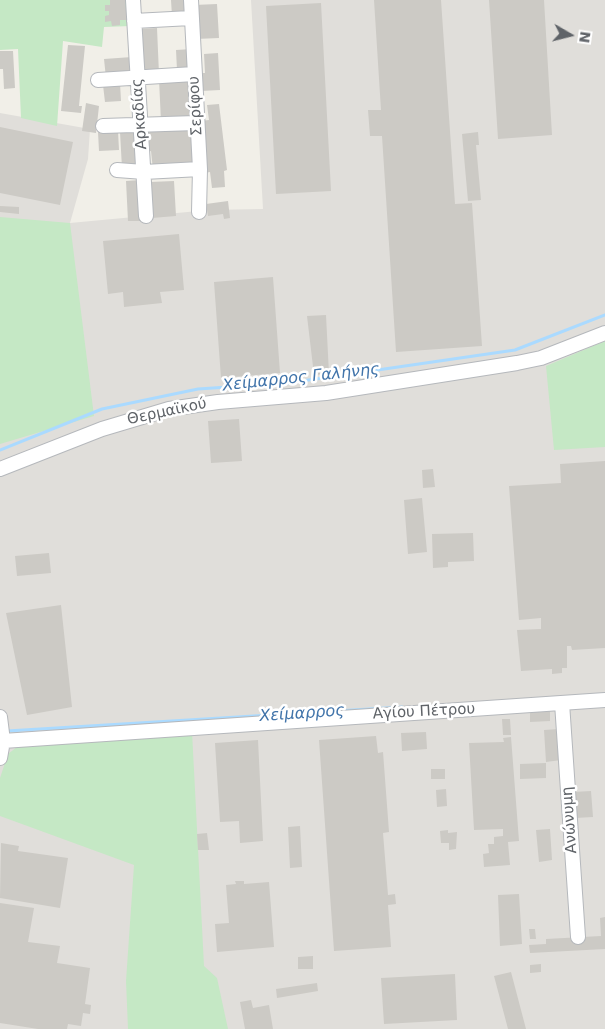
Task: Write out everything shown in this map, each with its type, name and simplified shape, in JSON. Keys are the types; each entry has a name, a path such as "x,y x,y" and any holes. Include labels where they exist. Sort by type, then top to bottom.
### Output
{"street":[{"name":"Αρκαδίας","path":"133,0 146,216"},
{"name":"Σερίφου","path":"190,0 200,170 199,212"},
{"path":"134,20 191,18"},
{"path":"98,80 194,74"},
{"path":"103,126 196,123"},
{"path":"117,170 144,172 200,170"},
{"name":"Θερμαϊκού","path":"0,469 102,429 168,409 326,393 517,363 541,358 605,334"},
{"name":"Αγίου Πέτρου","path":"3,741 605,700"},
{"name":"Ανώνυμη","path":"562,703 578,937"},
{"path":"0,716 3,741 0,758"}],"shaded area":[{"path":"251,0 605,0 605,1029 0,1029 0,113 90,129 88,159 70,223 209,210 263,209"}],"green space":[{"path":"0,0 128,0 131,26 104,27 102,47 63,41 57,126 21,118 18,49 0,50"},
{"path":"0,217 70,223 94,416 0,444"},
{"path":"605,341 605,447 554,450 546,366"},
{"path":"192,731 204,966 217,978 228,1029 128,1029 126,981 134,865 0,816 0,778 8,754 17,747"}],"building":[{"path":"110,0 125,0 127,20 120,20 120,25 112,26 111,21 105,22 105,16 109,15 109,11 105,11 105,5 110,5"},
{"path":"171,0 187,0 188,15 172,16"},
{"path":"374,0 441,0 455,204 472,203 482,346 396,352 382,136 370,136 368,110 381,110"},
{"path":"489,0 544,0 552,135 498,139"},
{"path":"321,3 331,191 276,194 266,6"},
{"path":"217,4 219,38 196,39 194,5"},
{"path":"157,28 159,74 140,75 137,29"},
{"path":"68,45 85,46 79,106 82,106 81,113 61,111"},
{"path":"192,49 193,69 177,70 176,50"},
{"path":"0,51 13,51 15,88 4,89 3,69 0,69"},
{"path":"218,53 220,90 201,91 200,73 205,73 204,54"},
{"path":"132,57 133,75 106,78 104,59"},
{"path":"193,77 195,120 161,122 159,79"},
{"path":"120,83 121,101 105,102 103,85"},
{"path":"86,103 99,106 96,133 82,131"},
{"path":"219,104 227,170 224,171 225,187 212,188 210,172 205,173 200,121 209,120 207,105"},
{"path":"0,127 73,142 60,205 0,193"},
{"path":"194,127 197,166 153,170 151,151 147,152 145,131"},
{"path":"118,131 119,150 99,151 98,132"},
{"path":"135,131 137,167 122,168 120,132"},
{"path":"478,132 479,145 476,145 481,200 468,201 462,134"},
{"path":"140,180 146,221 128,221 126,181"},
{"path":"174,181 176,216 152,218 150,182"},
{"path":"228,201 230,218 224,219 223,214 208,216 206,204"},
{"path":"0,206 19,207 19,214 0,212"},
{"path":"179,234 184,290 160,292 162,303 124,307 123,292 108,294 103,241"},
{"path":"273,277 280,373 221,378 214,282"},
{"path":"326,315 329,374 314,375 307,316"},
{"path":"239,419 242,461 211,463 208,421"},
{"path":"605,461 605,648 572,650 571,646 567,646 567,668 562,668 562,673 552,674 552,669 521,671 517,630 541,629 541,618 519,620 509,486 561,483 560,464"},
{"path":"433,469 435,487 423,488 422,470"},
{"path":"422,498 427,552 408,554 404,500"},
{"path":"473,533 474,561 448,562 448,567 433,568 432,534"},
{"path":"49,553 51,573 17,576 15,556"},
{"path":"61,605 72,707 27,715 6,613"},
{"path":"550,709 550,721 530,722 530,711"},
{"path":"502,719 510,719 511,735 503,735"},
{"path":"559,729 561,760 546,762 544,730"},
{"path":"426,732 427,749 402,751 401,733"},
{"path":"376,736 378,753 383,752 389,832 383,833 388,895 395,894 396,904 388,905 391,947 334,951 319,740"},
{"path":"511,737 519,841 508,842 510,865 484,867 483,854 489,853 488,844 494,844 494,837 503,836 503,829 474,830 469,743 504,742 503,738"},
{"path":"258,740 263,841 240,843 239,821 220,822 215,743"},
{"path":"546,763 546,778 520,779 520,764"},
{"path":"431,769 445,769 445,779 431,779"},
{"path":"446,789 447,806 437,807 436,790"},
{"path":"591,791 593,817 575,818 573,792"},
{"path":"300,826 302,867 290,868 288,827"},
{"path":"550,829 552,860 539,862 536,830"},
{"path":"448,830 448,833 457,832 456,849 449,850 449,843 441,843 440,831"},
{"path":"207,833 209,850 198,850 197,834"},
{"path":"1,843 19,846 18,851 68,858 60,908 0,898"},
{"path":"235,881 244,881 244,884 269,882 274,947 217,952 215,924 229,923 226,885 236,884"},
{"path":"519,894 522,944 500,946 498,895"},
{"path":"0,903 34,908 28,942 60,946 57,963 90,968 85,1004 91,1005 90,1014 83,1013 81,1026 68,1024 67,1029 38,1029 0,1023"},
{"path":"605,917 605,949 530,953 529,945 546,944 546,939 601,936 600,918"},
{"path":"529,929 535,929 536,939 530,939"},
{"path":"313,956 313,969 298,969 298,957"},
{"path":"541,964 541,972 530,973 530,965"},
{"path":"511,972 526,1029 508,1029 494,976"},
{"path":"455,974 457,1020 384,1024 381,978"},
{"path":"317,983 318,991 277,998 276,989"},
{"path":"251,1000 253,1008 269,1005 273,1029 245,1029 240,1002"}],"waterway":[{"name":"Χείμαρρος Γαλήνης","path":"0,450 102,409 198,389 288,383 515,350 605,315"},
{"name":"Χείμαρρος","path":"7,731 402,707"}]}
